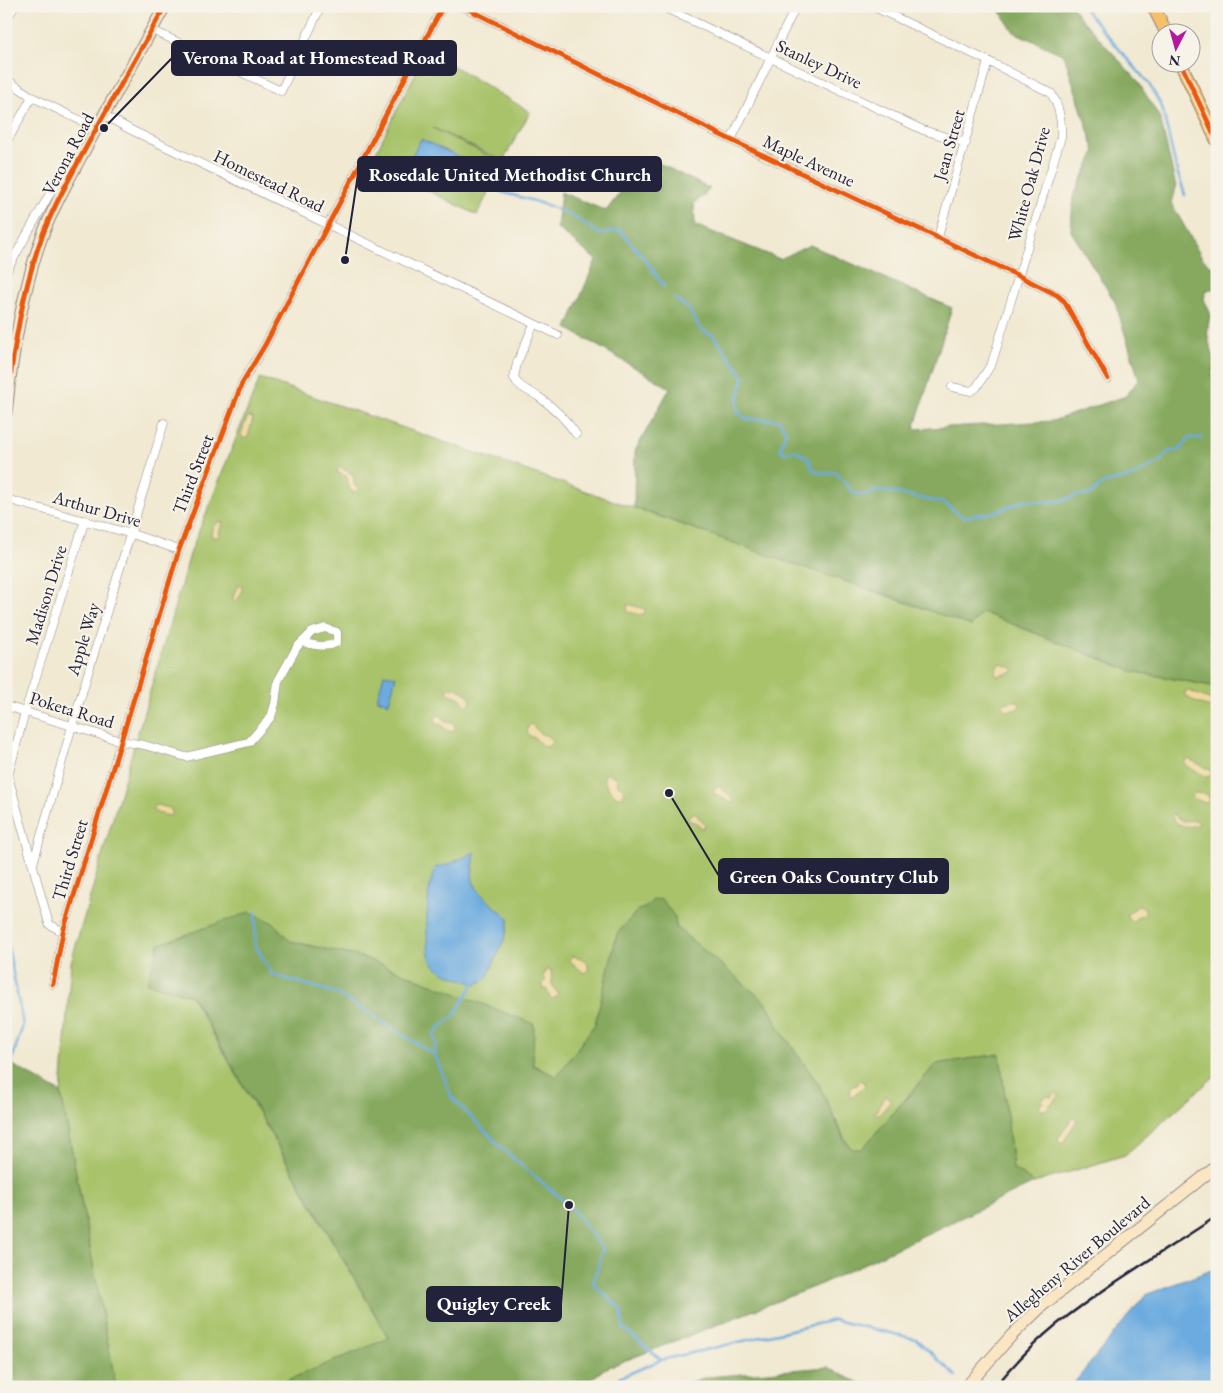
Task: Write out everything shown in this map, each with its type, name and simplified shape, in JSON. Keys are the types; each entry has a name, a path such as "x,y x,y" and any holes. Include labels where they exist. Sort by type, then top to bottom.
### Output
{"main road":[{"path":"1153,6 1161,22"},
{"path":"1185,72 1217,141"}],"street":[{"path":"6,19 15,6"},
{"name":"Verona Road","path":"6,414 9,383 30,273 41,240 65,186 165,6"},
{"path":"152,30 281,91 321,6"},
{"name":"Third Street","path":"53,984 63,932 179,550 242,383 265,345 443,6"},
{"name":"Maple Avenue","path":"462,6 731,140 1057,295 1064,301 1108,379"},
{"name":"Stanley Drive","path":"661,6 923,130 966,143"},
{"path":"731,140 796,6"},
{"name":"White Oak Drive","path":"872,6 1051,93 1056,100 1062,123 1061,137 992,363 976,388 971,391 952,387"},
{"name":"Jean Street","path":"938,237 988,61"},
{"path":"6,78 32,97 96,128"},
{"path":"6,143 32,97"},
{"name":"Homestead Road","path":"104,115 118,124 558,335"},
{"path":"6,272 53,188 65,186"},
{"path":"534,324 517,362 514,378 520,386 540,398 556,411 576,434"},
{"name":"Apple Way","path":"32,864 164,423"},
{"name":"Arthur Drive","path":"6,499 132,534 179,550"},
{"name":"Madison Drive","path":"63,932 49,924 8,776 25,712 84,520"},
{"name":"Poketa Road","path":"6,706 186,758 249,742 271,717 278,681 302,642"},
{"name":"Allegheny River Boulevard","path":"966,1387 1011,1336 1042,1306 1217,1166"}],"green space":[{"path":"996,6 1072,6 1137,80 1160,118 1176,187 1172,204 1202,258 1217,271 1217,289 1206,290 1204,299 1211,315 1208,333 1209,344 1216,362 1212,377 1217,391 1217,687 1131,671 982,612 971,626 634,507 635,451 670,388 567,328 596,260 557,228 561,192 606,211 647,157 710,189 694,204 695,225 780,259 810,245 952,308 914,429 1052,421 1126,396 1139,379 1115,302 1071,231 1073,197 1095,152 1064,55 1014,32"},
{"path":"427,50 530,112 503,161 433,128 503,163 477,215 371,162"},
{"path":"260,378 971,625 982,612 1131,671 1217,687 1217,1074 1125,1155 1034,1183 1013,1169 1000,1054 936,1064 862,1149 852,1150 819,1085 779,1028 769,1007 676,927 675,917 649,904 645,908 638,910 617,934 595,1024 557,1077 533,1065 365,958 290,941 273,923 147,982 191,996 389,1339 271,1387 116,1387 61,1093 71,962 191,551"},
{"path":"661,899 675,917 676,927 769,1007 779,1028 819,1085 844,1139 852,1149 862,1149 936,1064 1000,1054 1013,1169 1034,1183 821,1284 604,1369 582,1387 271,1387 389,1338 192,996 147,983 159,944 250,912 273,923 290,941 365,958 534,1024 533,1065 557,1077 595,1024 617,934 638,910 645,908 653,900"},
{"path":"6,1061 61,1093 116,1387 6,1387"},
{"path":"828,1367 867,1387 676,1387 707,1377"}],"sand":[{"path":"247,418 253,418 248,437 243,439 241,434"},
{"path":"339,466 353,475 355,486 358,488 357,492 350,491 347,477 337,472"},
{"path":"218,522 223,524 219,537 212,537 213,527"},
{"path":"238,585 242,587 242,592 236,602 234,602 233,596"},
{"path":"628,604 645,609 645,613 640,615 628,612"},
{"path":"999,663 1015,669 1013,672 997,676 995,673"},
{"path":"449,687 459,689 467,694 471,699 470,704 466,706 459,697 447,693"},
{"path":"1186,691 1209,699 1213,702 1212,706 1190,699 1184,695"},
{"path":"1019,702 1020,705 1017,709 1010,711 1003,708 1003,703"},
{"path":"438,715 442,716 446,722 455,724 453,732 445,730 443,726 436,723 435,718"},
{"path":"531,724 540,733 553,741 548,747 542,746 527,732"},
{"path":"1189,759 1210,770 1212,775 1207,777 1186,766 1184,761"},
{"path":"608,773 617,778 618,785 624,789 624,794 620,798 607,786 604,777"},
{"path":"718,786 734,802 732,803 713,793 715,787"},
{"path":"1194,793 1207,794 1209,802 1205,803 1193,798 1191,796"},
{"path":"156,805 170,808 172,812 170,816 157,813 152,809"},
{"path":"695,813 705,825 704,827 700,828 697,823 690,821 688,818 689,815"},
{"path":"1172,813 1182,821 1197,820 1199,824 1182,826 1173,819"},
{"path":"1138,906 1145,908 1145,915 1138,916 1133,921 1128,919 1127,914"},
{"path":"573,956 587,962 588,971 584,973 570,961"},
{"path":"547,969 551,970 552,984 558,994 554,999 550,998 547,990 543,988 543,983 546,980 543,977"},
{"path":"860,1080 864,1082 865,1086 851,1098 849,1094 852,1086 857,1085"},
{"path":"1056,1093 1059,1096 1057,1099 1046,1110 1040,1110 1039,1106 1043,1099 1047,1096 1051,1097"},
{"path":"885,1096 890,1101 884,1110 877,1115 875,1113"},
{"path":"1073,1117 1077,1120 1061,1144 1058,1140 1059,1137"}],"water":[{"path":"421,139 466,160 458,178 411,157"},
{"path":"384,674 396,676 389,703 377,699"},
{"path":"475,852 472,873 475,886 509,919 506,935 489,974 486,979 476,984 447,974 433,964 428,950 427,928 429,890 436,867 447,865"},
{"path":"1217,1268 1217,1387 1071,1387 1145,1295"}],"waterway":[{"path":"1082,6 1149,84 1162,107 1176,168 1185,195"},
{"path":"501,192 553,207 577,219 599,234 620,230 664,286"},
{"path":"1214,239 1217,243"},
{"path":"674,298 689,309 701,330 713,335 744,377 737,401 738,413 747,419 779,420 786,431 780,449 785,453 795,450 809,459 813,470 824,474 835,472 854,493 864,495 877,491 891,492 944,503 963,517 996,512 1025,500 1039,502 1061,501 1079,495 1090,495 1104,483 1134,476 1160,461 1168,452 1182,449 1188,438 1202,438"},
{"path":"256,912 255,945 273,975 336,993 435,1055 452,1098 507,1153 569,1205 603,1249 593,1284 621,1309 623,1328 661,1360 834,1320 916,1339 956,1376"},
{"path":"6,936 23,1025 6,1078"},
{"path":"435,1054 434,1034 453,1017 474,983"},
{"path":"598,1387 661,1360"}],"railway":[{"path":"995,1387 1040,1339 1075,1310 1217,1216"}],"cycle path":[{"path":"6,413 14,348 22,305 44,230 103,116 165,6"},
{"path":"53,984 63,932 179,550 242,383 265,345 443,6"},
{"path":"462,6 731,140 1057,295 1064,301 1108,379"},
{"path":"1185,72 1217,141"}],"place":[{"name":"Verona Road at Homestead Road","path":"104,128"},
{"name":"Rosedale United Methodist Church","path":"345,260"},
{"name":"Green Oaks Country Club","path":"669,793"},
{"name":"Quigley Creek","path":"569,1205"}]}
